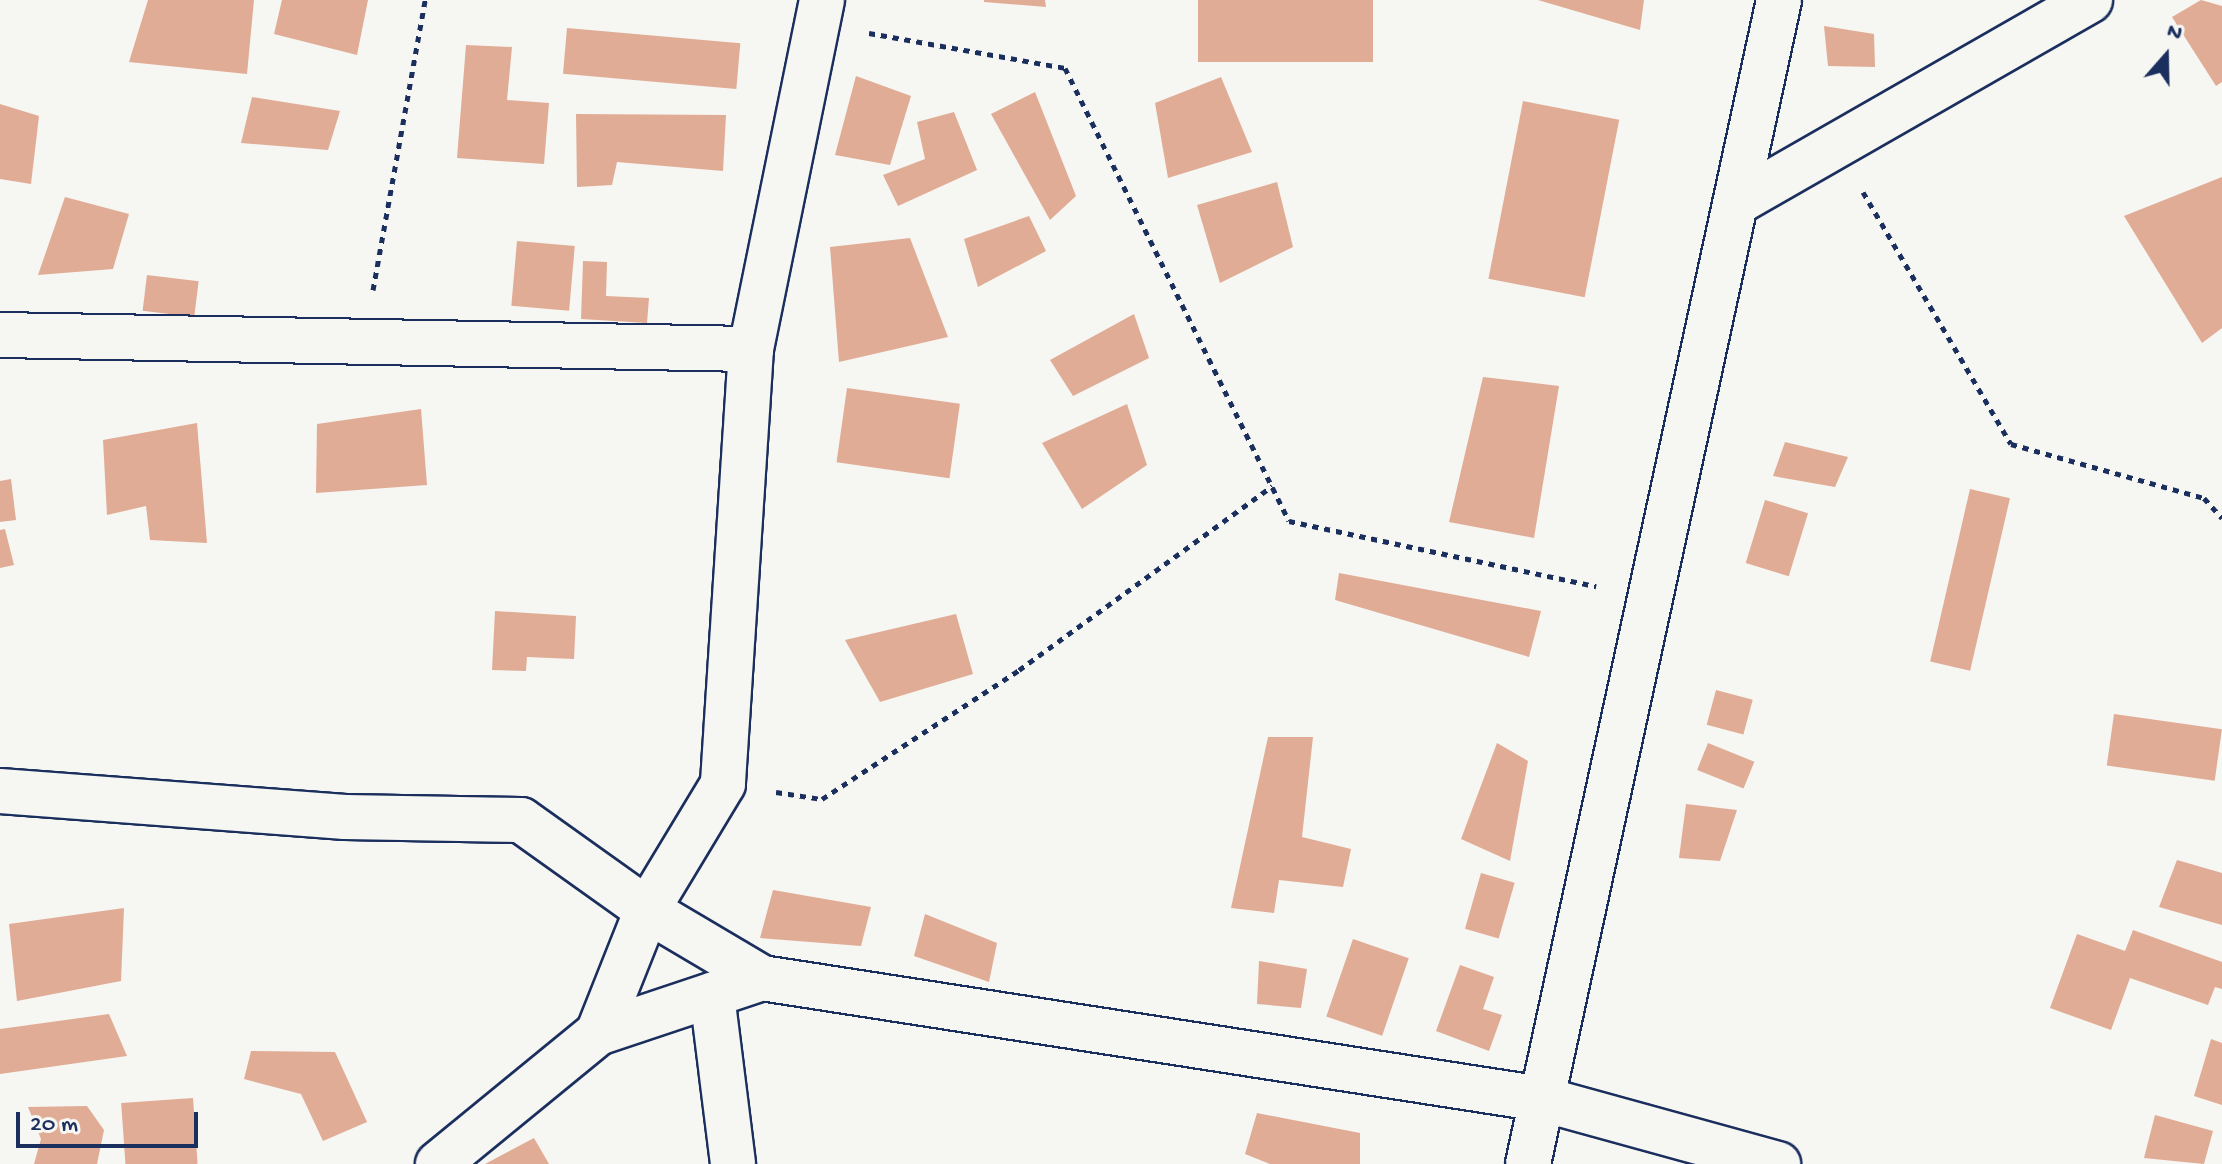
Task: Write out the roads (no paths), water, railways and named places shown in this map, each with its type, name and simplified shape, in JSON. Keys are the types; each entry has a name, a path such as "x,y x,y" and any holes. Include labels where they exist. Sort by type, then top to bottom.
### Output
{"street":[{"path":"1528,1164 1779,0"},
{"path":"1736,203 2090,0"},
{"path":"598,1033 647,910 723,784 751,349 820,12"},
{"path":"0,335 751,349"},
{"path":"0,791 345,817 521,820 647,910 762,978 1542,1099 1778,1164"},
{"path":"438,1164 598,1033 762,978"},
{"path":"712,995 733,1164"}]}
